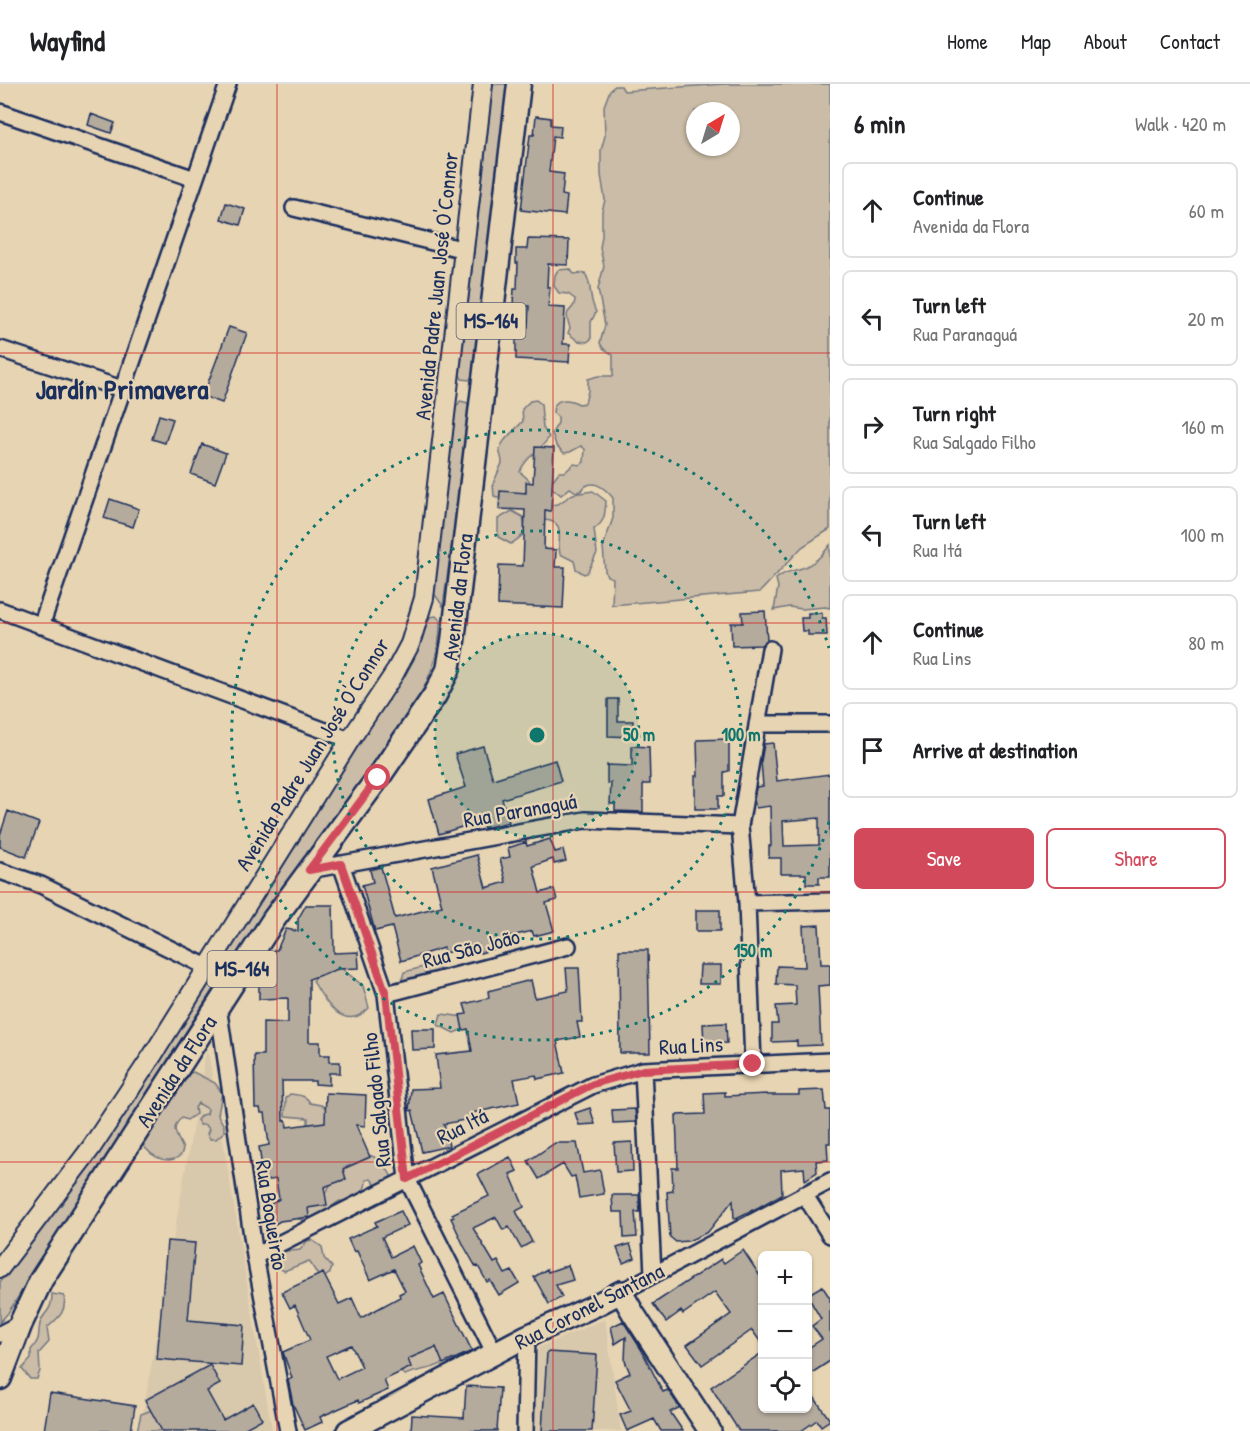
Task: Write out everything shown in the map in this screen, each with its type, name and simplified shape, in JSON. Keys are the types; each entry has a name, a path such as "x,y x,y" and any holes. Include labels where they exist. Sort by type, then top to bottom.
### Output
{"main road":[{"name":"Avenida da Flora","path":"0,1378 21,1323 41,1280 274,919 420,718 448,670 519,84"},
{"name":"Rua Coronel Santana","path":"348,1431 527,1336 621,1292"},
{"path":"621,1292 710,1431"}],"street":[{"path":"41,626 228,84"},
{"name":"Avenida Padre Juan José O'Connor","path":"0,1268 91,1148 154,1053 350,740 394,674 410,644 424,598 483,84"},
{"path":"0,112 195,179"},
{"path":"294,208 465,250"},
{"path":"0,349 122,389"},
{"path":"0,610 350,740"},
{"path":"753,1064 747,903 740,826 770,649"},
{"path":"757,724 830,724"},
{"name":"Rua Paranaguá","path":"309,870 585,820 740,826"},
{"name":"Rua Salgado Filho","path":"341,864 386,994 407,1179 495,1354"},
{"path":"0,871 41,885 207,967"},
{"path":"747,903 830,901"},
{"name":"Rua São João","path":"386,994 568,946"},
{"name":"Rua Boqueirão","path":"218,1006 255,1256 288,1431"},
{"name":"Rua Lins","path":"593,1084 643,1070 830,1061"},
{"path":"643,1070 653,1274"},
{"name":"Rua Itá","path":"255,1256 593,1084"},
{"name":"Rua Coronel Santana","path":"621,1292 830,1181"},
{"path":"804,1194 830,1235"},
{"path":"0,1334 21,1323"},
{"path":"525,1431 527,1336"}],"shaded area":[{"path":"493,84 507,84 473,376 469,380 462,379 460,375"},
{"path":"724,84 830,84 830,529 802,547 760,592 612,605 613,578 607,576 605,571 603,547 613,518 613,498 602,487 593,484 576,492 570,488 561,495 551,487 552,481 559,472 565,472 574,464 580,465 584,462 585,449 581,446 564,453 556,445 552,433 558,423 558,417 553,413 556,404 562,400 585,403 588,379 613,376 613,355 600,343 605,325 598,289 604,266 600,248 602,211 605,200 601,175 601,150 605,136 604,106 610,90 615,86 621,86 624,91"},
{"path":"570,269 574,274 585,273 596,312 591,322 591,339 587,342 578,341 568,333 570,328 567,316 575,299 568,294 559,293 554,286 558,270"},
{"path":"536,400 541,404 543,428 549,437 525,463 520,472 529,480 531,486 524,493 514,497 494,496 493,484 502,463 500,449 508,436 523,421 522,409 530,401"},
{"path":"460,401 468,403 471,408 443,606 433,592 456,408"},
{"path":"593,491 606,501 604,517 594,529 597,553 587,573 584,574 576,569 574,561 560,554 558,527 556,523 543,520 540,510 558,504 573,494"},
{"path":"512,511 523,517 525,531 511,544 498,537 498,519"},
{"path":"830,545 830,608 789,607 774,610 778,587 776,579 813,563"},
{"path":"436,616 440,620 440,632 436,655 414,708 220,978 8,1313 0,1322 0,1282 92,1157 413,661 430,617"},
{"path":"335,963 363,986 369,1008 360,1015 351,1018 336,1012 313,981 324,965"},
{"path":"427,966 438,968 442,973 443,985 438,989 428,992 401,983 404,972"},
{"path":"441,1014 464,1017 466,1028 454,1033 438,1025"},
{"path":"207,1046 272,1431 140,1431 149,1379"},
{"path":"193,1072 215,1083 222,1093 218,1115 224,1126 224,1132 216,1139 210,1139 207,1134 209,1129 206,1125 200,1125 197,1120 201,1115 207,1114 208,1109 198,1103 195,1108 196,1114 187,1120 182,1118 175,1129 183,1149 181,1155 169,1160 156,1157 139,1137 177,1083 182,1084 188,1074"},
{"path":"290,1094 302,1096 310,1103 326,1108 324,1125 308,1124 308,1118 285,1116 286,1098"},
{"path":"368,1155 379,1160 390,1174 392,1178 384,1186 378,1188 371,1179 366,1180 362,1193 351,1202 340,1201 314,1219 296,1218 327,1191 332,1181 330,1172"},
{"path":"312,1240 322,1247 324,1258 332,1267 330,1273 321,1280 309,1261 284,1271 279,1268 273,1258 276,1255 300,1250 307,1241"},
{"path":"52,1294 64,1296 64,1306 61,1314 47,1328 49,1342 39,1353 40,1371 37,1379 30,1379 22,1369 31,1359 31,1350 38,1339 41,1320 49,1309"},
{"path":"605,1319 621,1431 534,1431 538,1348"},
{"path":"435,1346 441,1349 446,1361 405,1375 400,1372 405,1359"},
{"path":"152,1410 165,1431 137,1431 141,1414"}],"building":[{"path":"91,114 115,123 111,133 88,125"},
{"path":"536,116 551,118 551,125 561,126 560,137 553,136 549,172 564,174 562,195 567,196 565,215 521,210 530,135 534,135"},
{"path":"226,203 245,209 240,225 221,219"},
{"path":"528,239 569,240 568,265 548,264 547,287 550,287 548,307 565,308 563,344 570,344 569,362 516,359 516,326 528,327 529,306 513,305 514,289 517,289 516,249 527,249"},
{"path":"229,327 247,333 222,403 203,396"},
{"path":"159,415 173,419 165,443 152,439"},
{"path":"202,444 226,453 215,483 191,474"},
{"path":"535,447 554,448 551,511 545,510 544,549 556,550 555,567 565,567 563,608 498,605 499,565 523,566 525,510 499,509 500,491 526,493 526,482 533,483"},
{"path":"110,499 139,509 133,527 104,518"},
{"path":"765,611 767,640 762,645 732,646 731,623 743,623 742,612"},
{"path":"808,613 822,613 822,618 826,618 827,635 808,635 808,631 802,631 801,618 808,618"},
{"path":"608,699 618,699 618,721 633,721 633,737 608,736"},
{"path":"729,739 729,771 724,772 724,796 718,796 718,809 695,809 695,776 698,776 697,740"},
{"path":"773,743 777,781 830,774 830,877 819,877 819,884 806,884 806,874 781,874 781,858 769,858 770,806 756,808 754,800 756,787 763,786 761,761 764,744","holes":["819,818 819,845 784,846 783,821"]},
{"path":"483,746 493,779 555,760 561,781 502,799 509,822 484,828 481,821 439,834 429,799 466,787 455,754"},
{"path":"632,746 649,747 650,784 643,784 643,812 615,811 615,804 610,804 611,783 607,783 607,765 632,766"},
{"path":"8,811 39,823 26,857 0,847 0,835"},
{"path":"550,839 555,852 563,850 566,861 554,864 553,859 533,866 540,893 554,889 557,900 546,903 554,931 534,936 532,931 504,938 506,946 480,953 478,945 444,953 443,948 401,961 392,927 375,931 362,885 373,882 370,870 381,867 395,918 442,906 432,867 477,855 486,888 506,882 500,859 510,857 508,848 526,842 527,846"},
{"path":"306,905 333,905 334,953 358,952 359,968 338,969 309,979 309,1042 320,1042 320,1055 330,1055 329,1062 340,1062 340,1073 329,1073 329,1085 315,1084 315,1081 282,1081 283,1121 286,1120 287,1127 325,1122 326,1093 366,1095 365,1126 356,1125 370,1157 343,1169 346,1179 324,1187 327,1205 308,1208 309,1217 280,1221 267,1229 264,1208 279,1199 276,1179 264,1181 259,1147 269,1145 265,1113 261,1113 260,1108 255,1108 254,1055 263,1055 263,1022 288,1023 288,998 259,999 259,978 274,950 277,950 286,929 298,931 298,919"},
{"path":"696,910 720,910 720,931 696,931"},
{"path":"819,925 821,964 830,964 830,985 818,986 821,1045 797,1046 797,1041 772,1042 772,1024 778,1024 776,1006 796,1005 795,985 776,984 777,966 805,967 803,926"},
{"path":"619,950 648,950 650,1053 620,1053"},
{"path":"700,965 721,965 721,984 699,984"},
{"path":"566,968 579,968 582,1022 577,1022 580,1037 557,1041 564,1073 537,1079 536,1075 514,1079 519,1103 472,1113 474,1118 444,1124 449,1146 422,1152 412,1110 409,1111 411,1089 440,1088 436,1055 472,1051 468,1029 463,1030 460,1015 467,1014 464,1004 489,998 488,991 531,980 535,998 568,991"},
{"path":"726,1023 727,1043 704,1044 703,1024"},
{"path":"411,1029 435,1029 435,1049 412,1050"},
{"path":"824,1090 826,1110 830,1110 830,1143 827,1143 828,1160 816,1161 817,1172 805,1180 804,1168 781,1170 782,1194 734,1219 733,1200 708,1232 688,1241 676,1242 670,1237 667,1192 673,1191 672,1168 678,1168 676,1115 705,1114 704,1093 725,1092 725,1096 799,1095 799,1091"},
{"path":"590,1108 595,1124 579,1125 575,1113"},
{"path":"635,1109 636,1122 613,1123 612,1110"},
{"path":"632,1142 633,1171 616,1172 614,1143"},
{"path":"555,1143 577,1143 583,1173 600,1170 604,1194 579,1198 575,1176 571,1177 563,1164 539,1179 528,1161"},
{"path":"510,1157 517,1171 510,1174 524,1207 516,1211 532,1242 521,1248 509,1227 503,1230 496,1217 473,1228 494,1263 498,1261 505,1274 512,1271 519,1283 499,1295 490,1280 487,1282 478,1266 476,1267 451,1218 454,1217 452,1214 489,1196 478,1174"},
{"path":"612,1195 639,1195 640,1212 635,1212 637,1237 624,1238 623,1212 613,1212"},
{"path":"401,1211 408,1225 382,1237 391,1257 413,1246 421,1263 418,1265 434,1299 444,1294 472,1351 443,1364 436,1347 408,1359 411,1367 384,1380 388,1390 320,1417 322,1422 305,1430 293,1404 288,1380 292,1378 283,1352 310,1340 295,1305 290,1308 282,1292 323,1273 339,1304 352,1298 361,1318 400,1297 399,1294 405,1291 394,1269 370,1280 357,1251 354,1252 348,1239 377,1226 375,1222","holes":["351,1345 362,1367 337,1379 326,1356"]},
{"path":"167,1241 195,1243 188,1320 244,1325 241,1366 157,1359"},
{"path":"630,1244 635,1258 623,1263 617,1248"},
{"path":"743,1250 758,1273 758,1338 752,1330 702,1365 687,1345 731,1314 715,1292 683,1314 681,1311 666,1322 653,1304 721,1259 724,1263"},
{"path":"568,1265 573,1280 556,1285 562,1297 549,1304 534,1277 547,1269 548,1272"},
{"path":"822,1286 830,1298 830,1361 812,1373 812,1346 822,1339 812,1326 821,1319 812,1304 812,1292"},
{"path":"623,1321 641,1349 663,1392 668,1390 676,1402 679,1408 670,1412 683,1431 661,1431 654,1419 627,1431 620,1415 631,1411 615,1380 630,1373 625,1361 626,1337 615,1344 611,1327"},
{"path":"547,1352 597,1355 592,1431 542,1431"},
{"path":"758,1356 758,1413 812,1413 812,1394 830,1420 821,1426 817,1420 801,1431 739,1431 711,1387"},
{"path":"210,1365 220,1384 207,1391 223,1420 253,1403 262,1419 240,1431 162,1431 145,1400"},
{"path":"466,1386 500,1388 497,1431 411,1431 412,1415 464,1418"},
{"path":"50,1393 135,1406 131,1431 44,1431"}],"district":[{"name":"Jardín Primavera","path":"122,389"}],"route":[{"path":"378,778 309,870 341,864 386,994 407,1179 593,1084 643,1070 753,1064"}]}
